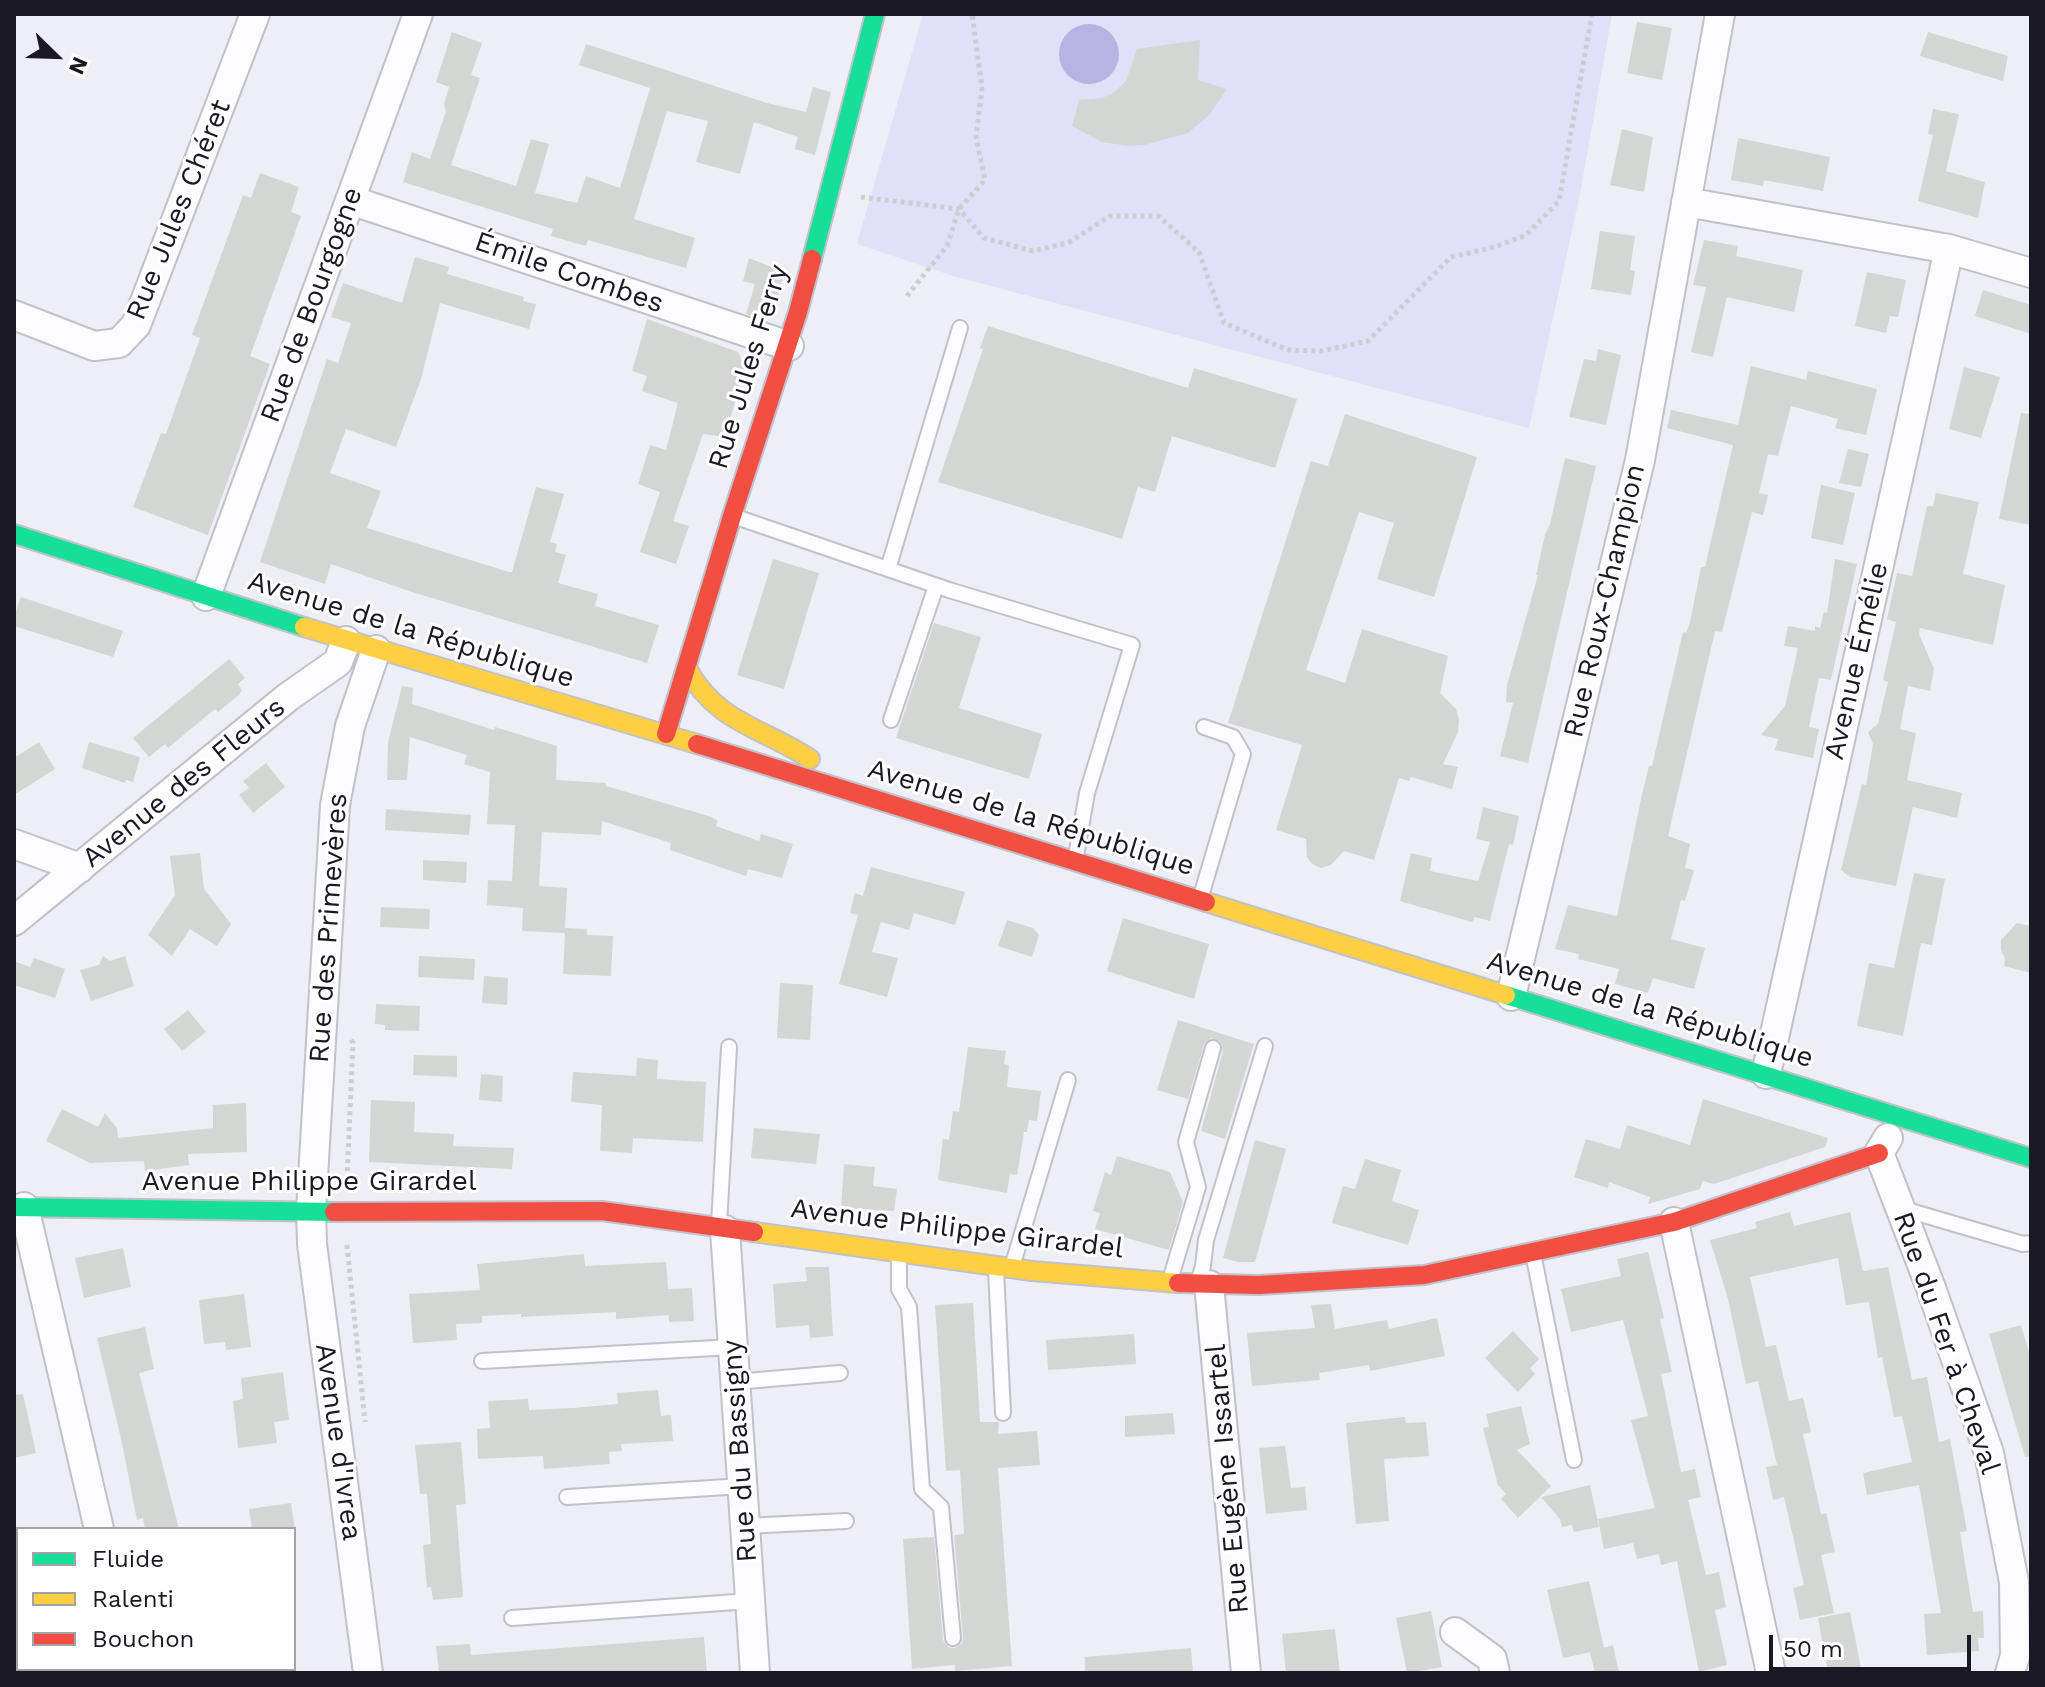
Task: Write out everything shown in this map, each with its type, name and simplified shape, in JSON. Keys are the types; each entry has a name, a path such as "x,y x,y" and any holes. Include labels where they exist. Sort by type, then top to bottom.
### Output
{"street":[{"name":"Rue Jules Chéret","path":"14,315 94,346 119,343 136,325 255,14"},
{"name":"Rue de Bourgogne","path":"206,596 418,14"},
{"name":"Rue Jules Ferry","path":"666,734 732,516 789,346 875,14"},
{"name":"Rue Roux-Champion","path":"1511,996 1640,460 1720,14"},
{"name":"Émile Combes","path":"350,200 789,346"},
{"path":"1686,202 1949,249 2031,273"},
{"name":"Avenue Émélie","path":"1766,1074 1949,249"},
{"name":"Avenue de la République","path":"14,534 346,641 666,734 2031,1158"},
{"name":"Avenue des Fleurs","path":"14,921 288,697 338,662 346,641"},
{"name":"Rue des Primevères","path":"311,1211 335,805 350,726 376,650"},
{"path":"687,668 698,689 723,711 799,751 854,792"},
{"path":"14,844 80,868"},
{"path":"1879,1153 1888,1139 1894,1114"},
{"name":"Avenue Philippe Girardel","path":"19,1207 602,1211 1004,1267 1203,1284 1259,1285 1424,1275 1674,1222 1879,1153"},
{"name":"Rue du Fer à Cheval","path":"1879,1153 1989,1453 2014,1582 2015,1656 2010,1673"},
{"path":"19,1207 99,1527"},
{"name":"Avenue d'Ivrea","path":"311,1211 312,1244 368,1673"},
{"path":"1674,1222 1771,1673"},
{"name":"Rue du Bassigny","path":"722,1229 755,1673"},
{"name":"Rue Eugène Issartel","path":"1203,1284 1231,1589 1246,1673"},
{"path":"1455,1632 1492,1659 1495,1673"}],"lane":[{"path":"888,569 960,328"},
{"path":"732,516 936,586 1132,645 1087,793 1075,861"},
{"path":"891,720 936,586"},
{"path":"1199,900 1243,754 1233,737 1204,727"},
{"path":"1203,1284 1206,1240 1265,1046"},
{"path":"722,1229 729,1047"},
{"path":"1170,1281 1198,1187 1184,1138 1213,1048"},
{"path":"1003,1413 1004,1267 1068,1080"},
{"path":"1899,1207 2023,1244 2031,1243"},
{"path":"1533,1252 1574,1460"},
{"path":"899,1253 899,1289 909,1307 922,1489 941,1507 953,1638"},
{"path":"482,1361 733,1347"},
{"path":"735,1382 840,1373"},
{"path":"567,1497 743,1486"},
{"path":"745,1526 846,1521"},
{"path":"512,1618 750,1601"}],"path":[{"path":"907,296 947,246 959,209 985,180 976,137 982,88 972,14"},
{"path":"828,192 959,209 984,238 1033,251 1068,243 1110,216 1158,216 1199,252 1224,323 1288,350 1321,351 1368,341 1451,257 1495,247 1526,235 1559,201 1592,14"},
{"path":"323,1004 353,1043 345,1224 366,1427"}],"shaded area":[{"path":"923,14 1612,14 1580,194 1529,428 953,276 857,244"},
{"path":"1089,24 1110,33 1119,54 1110,75 1089,84 1068,75 1059,54 1068,33"}],"building":[{"path":"1637,22 1672,28 1662,80 1627,73"},
{"path":"452,32 482,43 471,75 480,78 451,165 516,186 531,139 549,144 535,193 577,203 586,176 620,188 650,88 579,65 586,44 767,103 806,112 813,87 831,92 815,155 795,149 798,137 754,122 740,174 696,162 708,121 667,111 634,219 695,238 686,268 588,240 586,246 551,236 553,229 403,182 412,152 430,159 446,111 444,104 449,87 436,82"},
{"path":"1928,32 2008,56 2003,81 1920,56"},
{"path":"1200,40 1198,80 1227,89 1210,114 1188,133 1129,146 1102,142 1072,126 1079,100 1102,98 1126,81 1137,49"},
{"path":"1933,109 1959,114 1946,171 1985,182 1978,218 1918,201 1933,135 1928,134"},
{"path":"1622,129 1653,137 1644,192 1610,185"},
{"path":"1738,138 1830,157 1823,191 1764,180 1763,186 1731,180"},
{"path":"260,173 299,187 291,212 301,216 250,356 270,364 208,535 133,507 161,433 166,434 200,338 192,335 243,195 251,198"},
{"path":"1600,231 1635,236 1630,270 1635,271 1631,295 1591,289"},
{"path":"1704,240 1738,246 1736,256 1803,270 1794,312 1727,297 1713,357 1691,352 1706,287 1693,285"},
{"path":"415,257 449,267 447,274 524,297 523,301 536,304 529,329 440,303 421,379 396,447 346,429 330,473 381,491 367,528 509,572 512,572 536,487 564,494 550,542 557,544 555,552 566,555 558,583 598,594 595,606 659,625 647,663 412,592 331,564 325,584 260,562 327,359 338,363 351,323 331,317 343,283 402,303"},
{"path":"749,258 784,272 778,297 772,295 762,319 746,314 755,284 743,281"},
{"path":"1867,272 1906,280 1898,317 1890,316 1886,333 1855,326"},
{"path":"1983,290 2031,305 2031,334 1975,316"},
{"path":"647,319 738,352 745,367 725,437 703,434 673,521 689,526 676,564 640,552 660,492 638,484 650,445 666,450 678,403 642,391 647,376 632,371"},
{"path":"988,326 1188,388 1194,368 1297,399 1275,468 1172,436 1155,492 1138,487 1122,539 938,482"},
{"path":"1598,349 1621,355 1606,425 1569,417 1584,359 1596,361"},
{"path":"1751,366 1806,380 1808,371 1877,389 1866,435 1835,428 1838,419 1791,406 1778,456 1768,454 1759,493 1768,495 1763,515 1752,512 1722,632 1715,631 1668,836 1690,844 1685,868 1694,870 1685,901 1681,900 1671,939 1705,948 1694,989 1653,978 1648,993 1615,984 1619,969 1578,959 1579,954 1555,949 1568,905 1617,916 1649,766 1652,766 1683,632 1686,633 1690,622 1701,567 1705,567 1733,445 1667,428 1671,410 1738,425"},
{"path":"1964,367 2000,377 1981,438 1949,429"},
{"path":"2021,413 2031,414 2031,525 1999,519"},
{"path":"1345,414 1477,457 1434,597 1377,579 1394,523 1359,512 1306,670 1345,683 1362,629 1448,656 1440,693 1456,709 1459,720 1458,732 1443,764 1458,767 1452,789 1411,777 1409,781 1399,778 1374,860 1344,851 1331,865 1320,868 1307,857 1306,839 1276,830 1302,745 1228,723 1311,461 1328,466"},
{"path":"1848,449 1869,454 1861,487 1839,483"},
{"path":"1565,458 1596,466 1528,763 1500,756 1513,703 1506,702 1507,685 1538,575"},
{"path":"1821,485 1855,493 1843,545 1811,538"},
{"path":"1936,493 1979,502 1963,574 2005,585 1993,645 1920,628 1919,634 1934,669 1930,691 1908,686 1900,729 1916,733 1907,780 1962,793 1957,818 1913,807 1896,886 1850,877 1841,870 1862,784 1866,785 1873,744 1868,732 1878,724 1888,682 1883,680 1896,622 1887,619 1897,573 1912,576 1927,506 1933,506"},
{"path":"773,559 819,573 784,689 737,675"},
{"path":"1835,559 1857,564 1831,680 1819,678 1809,727 1819,729 1813,758 1775,750 1778,739 1761,735 1785,706 1798,648 1784,646 1788,626 1815,631 1815,626 1820,628 1824,612 1827,613"},
{"path":"21,597 123,631 113,657 14,626"},
{"path":"934,623 981,637 959,708 1042,734 1029,779 896,738"},
{"path":"229,659 245,678 238,684 242,690 239,695 218,712 216,709 210,713 168,748 165,744 149,757 133,738"},
{"path":"402,686 413,688 412,704 557,746 556,780 606,783 606,786 712,817 718,821 716,826 759,841 761,834 793,844 782,878 748,869 746,876 670,850 671,843 602,821 601,835 542,832 539,886 567,888 565,928 587,929 587,935 613,936 611,976 563,974 565,933 522,931 523,908 487,905 488,880 512,881 515,825 487,824 490,772 464,764 467,755 410,737 407,780 387,780 388,742"},
{"path":"39,742 55,769 14,795 14,758"},
{"path":"89,742 140,757 133,782 126,780 125,783 82,768"},
{"path":"266,763 285,787 253,813 239,795 249,788 243,781"},
{"path":"1483,807 1519,816 1490,921 1475,917 1472,922 1400,901 1411,853 1432,858 1430,871 1478,881 1490,842 1476,839"},
{"path":"386,809 471,815 469,835 385,830"},
{"path":"200,853 204,889 231,924 217,946 190,929 172,956 148,935 175,895 170,856"},
{"path":"423,860 467,862 466,883 423,880"},
{"path":"871,867 965,892 955,925 914,913 909,930 881,922 872,952 898,958 887,997 839,984 858,915 850,913 855,893 863,896"},
{"path":"1914,873 1945,879 1932,945 1921,943 1903,1036 1857,1026 1869,963 1894,968"},
{"path":"381,907 430,909 429,929 380,927"},
{"path":"1123,918 1209,944 1194,999 1107,971"},
{"path":"1007,920 1033,928 1039,935 1032,957 998,946"},
{"path":"2017,923 2031,926 2031,973 2004,966 2001,940"},
{"path":"103,956 110,961 125,956 134,986 91,1001 80,970 99,965"},
{"path":"419,956 475,959 474,980 418,977"},
{"path":"34,958 65,969 55,998 14,985 14,961 30,967"},
{"path":"484,976 508,978 507,1005 482,1003"},
{"path":"780,983 813,985 810,1040 777,1038"},
{"path":"376,1004 420,1006 419,1031 385,1030 385,1025 375,1024"},
{"path":"188,1010 206,1032 182,1051 164,1029"},
{"path":"1178,1020 1254,1044 1225,1139 1201,1131 1223,1051 1220,1041 1211,1038 1204,1045 1188,1099 1157,1090"},
{"path":"968,1047 1006,1051 1004,1064 1009,1065 1007,1087 1041,1091 1037,1121 1029,1120 1027,1132 1024,1132 1017,1175 1010,1174 1007,1193 938,1180 943,1139 949,1140 953,1111 959,1112"},
{"path":"414,1055 457,1056 457,1077 413,1075"},
{"path":"637,1058 658,1060 657,1079 706,1082 703,1142 633,1138 632,1153 600,1151 602,1105 571,1102 573,1072 636,1076"},
{"path":"481,1074 503,1076 502,1102 479,1100"},
{"path":"1703,1099 1828,1138 1825,1147 1714,1184 1703,1181 1700,1189 1648,1204 1650,1197 1609,1182 1608,1188 1574,1177 1586,1139 1620,1149 1627,1125 1690,1145"},
{"path":"371,1100 415,1102 414,1132 454,1134 453,1146 514,1148 512,1169 369,1162"},
{"path":"246,1103 247,1152 188,1154 189,1165 145,1171 144,1161 90,1163 46,1141 62,1109 98,1127 105,1113 117,1128 118,1138 213,1128 213,1105"},
{"path":"754,1128 820,1134 816,1164 751,1158"},
{"path":"1255,1140 1286,1149 1255,1262 1238,1262 1223,1258"},
{"path":"1117,1156 1170,1172 1183,1202 1169,1250 1095,1229 1100,1213 1093,1211 1105,1172 1111,1175"},
{"path":"1365,1159 1401,1170 1392,1201 1419,1210 1408,1245 1332,1223 1343,1186 1355,1189"},
{"path":"844,1164 875,1167 873,1186 897,1189 894,1211 841,1208"},
{"path":"1790,1212 1794,1226 1850,1212 1863,1271 1888,1267 1912,1380 1927,1377 1939,1442 1950,1439 1967,1531 1960,1532 1973,1612 1983,1611 1984,1638 1978,1638 1979,1651 1927,1655 1924,1614 1941,1613 1919,1485 1867,1495 1863,1473 1912,1462 1902,1416 1894,1417 1882,1357 1878,1358 1869,1302 1846,1305 1838,1258 1750,1277 1766,1347 1776,1345 1789,1401 1803,1398 1811,1432 1803,1434 1821,1514 1826,1513 1835,1552 1821,1555 1834,1613 1800,1620 1793,1588 1804,1585 1784,1497 1773,1500 1766,1467 1777,1465 1758,1381 1746,1384 1728,1299 1710,1240 1757,1228 1755,1222"},
{"path":"123,1248 131,1287 84,1298 75,1258"},
{"path":"1648,1252 1664,1318 1660,1319 1672,1372 1661,1374 1681,1472 1695,1469 1701,1497 1688,1500 1706,1575 1719,1572 1726,1607 1715,1610 1727,1665 1699,1672 1677,1561 1661,1565 1659,1554 1637,1559 1633,1543 1604,1549 1598,1519 1655,1508 1631,1420 1648,1416 1623,1320 1571,1332 1561,1289 1621,1276 1617,1259"},
{"path":"584,1254 585,1266 666,1262 668,1289 692,1288 694,1321 669,1322 669,1315 616,1319 616,1312 482,1316 482,1323 456,1324 457,1340 413,1343 409,1294 480,1290 477,1264"},
{"path":"805,1267 829,1267 833,1336 810,1338 809,1325 776,1328 773,1284 807,1281"},
{"path":"244,1294 251,1347 226,1350 225,1342 204,1344 199,1300"},
{"path":"973,1303 980,1422 999,1422 998,1434 1037,1431 1040,1465 998,1468 1012,1666 955,1671 955,1665 912,1669 903,1539 934,1537 943,1640 948,1647 955,1648 963,1638 954,1535 964,1534 960,1470 946,1471 935,1305"},
{"path":"1331,1304 1335,1329 1387,1320 1389,1329 1437,1318 1445,1356 1370,1371 1369,1365 1319,1373 1320,1380 1252,1386 1247,1333 1315,1328 1311,1305"},
{"path":"2021,1325 2031,1359 2031,1456 2025,1457 1989,1334"},
{"path":"145,1327 154,1369 139,1373 178,1527 145,1527 143,1518 137,1520 97,1338"},
{"path":"1513,1331 1539,1359 1530,1368 1535,1374 1518,1392 1485,1358"},
{"path":"1134,1334 1136,1364 1048,1370 1046,1340"},
{"path":"283,1372 289,1420 274,1422 277,1443 238,1448 233,1401 243,1399 241,1378"},
{"path":"658,1390 661,1416 671,1415 673,1441 621,1444 622,1451 609,1452 610,1464 544,1469 543,1456 478,1459 477,1429 490,1428 488,1401 528,1399 529,1410 573,1408 618,1404 617,1393"},
{"path":"23,1394 36,1453 14,1458 14,1395"},
{"path":"1521,1406 1530,1444 1517,1450 1551,1486 1518,1518 1501,1499 1506,1494 1498,1485 1483,1428 1489,1427 1486,1414"},
{"path":"1173,1413 1175,1434 1125,1437 1125,1416"},
{"path":"1405,1417 1406,1423 1426,1422 1429,1456 1384,1459 1389,1521 1356,1524 1346,1423"},
{"path":"461,1442 466,1504 456,1505 463,1597 433,1600 431,1587 427,1588 423,1545 431,1544 427,1494 420,1494 415,1445"},
{"path":"1285,1446 1291,1488 1305,1487 1307,1510 1266,1514 1259,1448"},
{"path":"1590,1485 1599,1527 1574,1532 1572,1525 1562,1527 1560,1519 1541,1497"},
{"path":"291,1503 295,1527 252,1527 249,1509"},
{"path":"1589,1581 1604,1648 1613,1645 1619,1673 1595,1673 1590,1652 1563,1658 1547,1590"},
{"path":"1431,1611 1442,1667 1407,1673 1396,1618"},
{"path":"1850,1612 1862,1673 1828,1673 1818,1618"},
{"path":"1335,1629 1340,1673 1286,1673 1282,1634"},
{"path":"704,1637 707,1673 439,1673 436,1646 470,1644 471,1655"},
{"path":"1191,1648 1193,1673 1085,1673 1085,1657"}],"traffic: fast":[{"path":"812,259 875,14"},
{"path":"14,534 304,627"},
{"path":"1506,995 2031,1158"},
{"path":"14,1207 334,1212"}],"traffic: slow":[{"path":"304,627 697,744"},
{"path":"687,668 711,701 741,722 810,759"},
{"path":"1206,902 1506,995"},
{"path":"754,1232 1032,1271 1178,1283"}],"traffic: jam":[{"path":"666,734 812,259"},
{"path":"697,744 1206,902"},
{"path":"1178,1283 1259,1285 1424,1275 1674,1222 1879,1153"},
{"path":"334,1212 602,1211 754,1232"}]}
